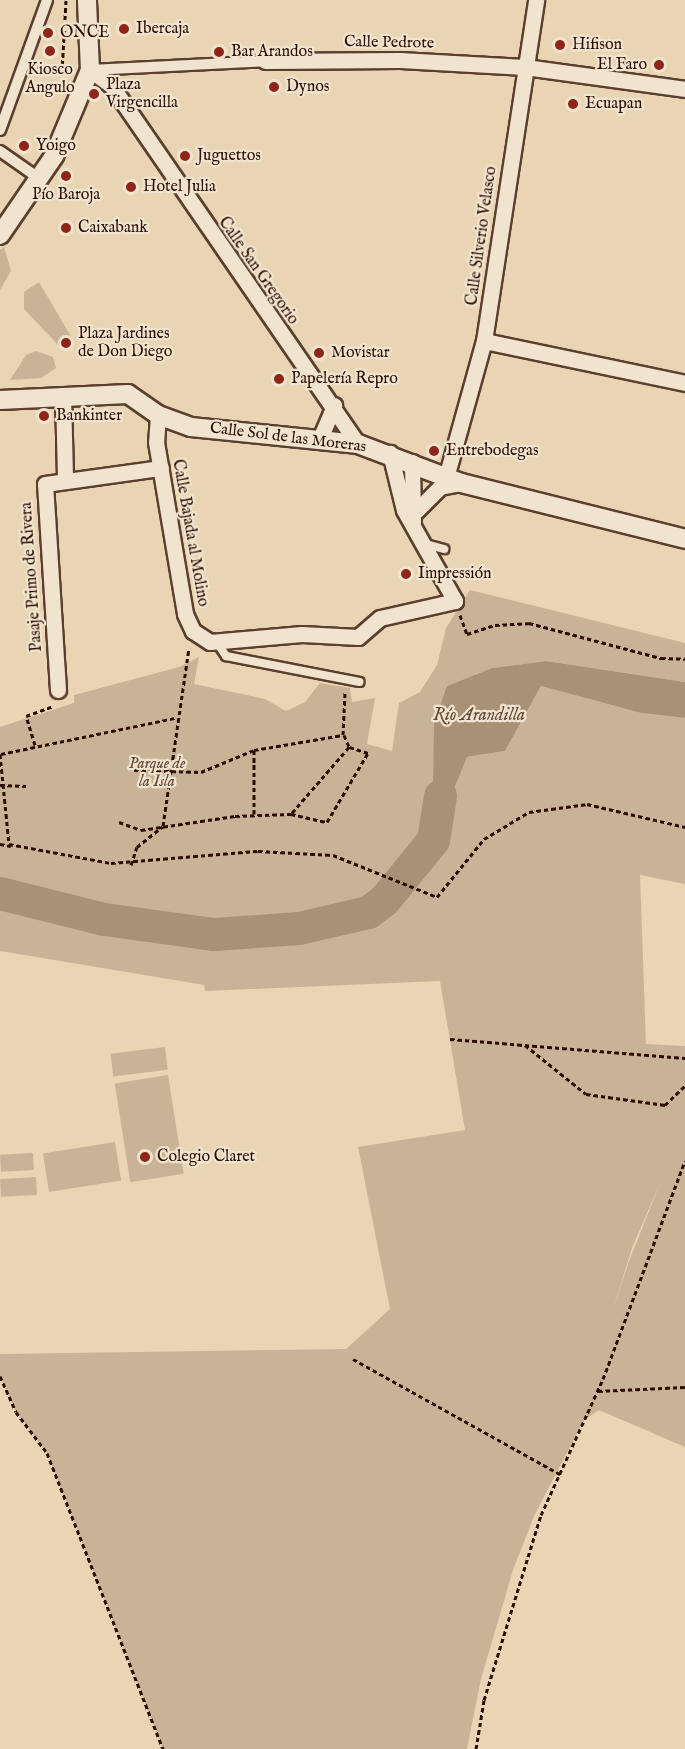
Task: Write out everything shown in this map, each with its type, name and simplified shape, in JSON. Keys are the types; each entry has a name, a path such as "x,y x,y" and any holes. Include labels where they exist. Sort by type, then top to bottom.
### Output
{"street":[{"path":"0,130 47,0"},
{"path":"0,235 40,180 90,70 87,0"},
{"name":"Calle Silverio Velasco","path":"454,478 484,341 536,0"},
{"name":"Calle Pedrote","path":"90,70 265,61 400,60 525,68 685,90"},
{"name":"Calle San Gregorio","path":"90,70 111,85 214,241 334,405 358,444"},
{"path":"0,151 40,180"},
{"path":"484,341 685,383"},
{"path":"0,400 63,395 65,478"},
{"name":"Calle Sol de las Moreras","path":"63,395 138,397 158,416 191,427 358,444 390,453 454,478 685,539"},
{"path":"319,441 334,405"},
{"name":"Calle Bajada al Molino","path":"158,416 161,468 185,614 193,631 217,643"},
{"path":"217,643 302,634 358,637 380,618 455,601 413,520 404,510 390,453"},
{"path":"412,462 413,520"},
{"name":"Pasaje Primo de Rivera","path":"58,697 44,490 47,482 161,468"},
{"path":"413,520 440,486 454,478"}],"lane":[{"path":"423,543 444,549"},
{"path":"217,643 226,656 360,682"}],"path":[{"path":"39,68 62,72 66,0"},
{"path":"467,634 495,625 530,623 661,658 685,659"},
{"path":"131,865 137,847 163,826 175,718 185,662"},
{"path":"119,822 141,830 254,815 291,814 317,824 331,820 368,753 349,747 344,735 346,678"},
{"path":"35,746 26,716 58,697"},
{"path":"13,846 6,838 0,754 175,718"},
{"path":"134,770 207,770 224,758 254,750 344,735"},
{"path":"291,814 349,747"},
{"path":"254,750 254,815"},
{"path":"2,785 27,786"},
{"path":"0,844 131,865 258,851 333,855 438,897 484,839 529,812 587,804 685,827"},
{"path":"450,1039 685,1058"},
{"path":"524,1044 586,1094 665,1105 680,1097 685,1086"},
{"path":"476,1749 491,1678 541,1515 598,1390 685,1161"},
{"path":"352,1359 560,1474"},
{"path":"0,1376 16,1412 47,1453 162,1749"},
{"path":"598,1390 685,1387"}],"green space":[{"path":"4,247 11,271 0,290 0,250"},
{"path":"39,282 73,340 61,348 24,309 24,292"},
{"path":"36,351 53,357 56,368 41,378 10,380 26,355"},
{"name":"Parque de la Isla","path":"470,590 685,643 685,682 546,661 492,668 447,686 468,757 505,751 541,686 641,713 685,718 685,884 640,875 646,1044 685,1046 685,1447 599,1410 584,1420 535,1514 513,1570 481,1679 467,1749 163,1749 47,1453 16,1412 0,1376 0,1354 346,1349 390,1309 358,1147 465,1130 440,981 205,991 204,985 0,951 0,727 74,703 74,695 179,667 199,657 194,684 265,699 286,711 305,702 320,683 350,688 352,702 375,698 367,744 392,751 399,703 420,692 437,665 446,628","holes":["661,1181 629,1261 612,1313 632,1248"]},
{"path":"165,1047 168,1070 113,1077 110,1054"},
{"path":"168,1075 184,1174 130,1182 115,1083"},
{"path":"115,1142 121,1181 49,1192 43,1153"},
{"path":"33,1153 34,1170 1,1172 0,1155"},
{"path":"36,1177 37,1195 1,1197 0,1179"}],"water":[{"name":"Río Arandilla","path":"546,661 685,682 685,718 641,713 541,686 505,751 467,757 433,840 420,855 433,793 434,723 447,686 492,668"}],"waterway":[{"name":"Río Arandilla","path":"0,893 104,919 214,934 299,928 368,912 384,900 433,840 440,796"}],"place":[{"name":"Ibercaja","path":"124,29"},
{"name":"ONCE","path":"48,33"},
{"name":"Hifison","path":"560,45"},
{"name":"Kiosco Angulo","path":"50,51"},
{"name":"Bar Arandos","path":"219,52"},
{"name":"El Faro","path":"659,65"},
{"name":"Dynos","path":"274,87"},
{"name":"Plaza Virgencilla","path":"94,94"},
{"name":"Ecuapan","path":"573,104"},
{"name":"Yoigo","path":"24,146"},
{"name":"Juguettos","path":"185,156"},
{"name":"Pío Baroja","path":"66,176"},
{"name":"Hotel Julia","path":"131,187"},
{"name":"Caixabank","path":"66,228"},
{"name":"Plaza Jardines de Don Diego","path":"66,343"},
{"name":"Movistar","path":"319,353"},
{"name":"Papelería Repro","path":"279,379"},
{"name":"Bankinter","path":"44,416"},
{"name":"Entrebodegas","path":"434,451"},
{"name":"Impressión","path":"406,574"},
{"name":"Colegio Claret","path":"145,1157"}]}
